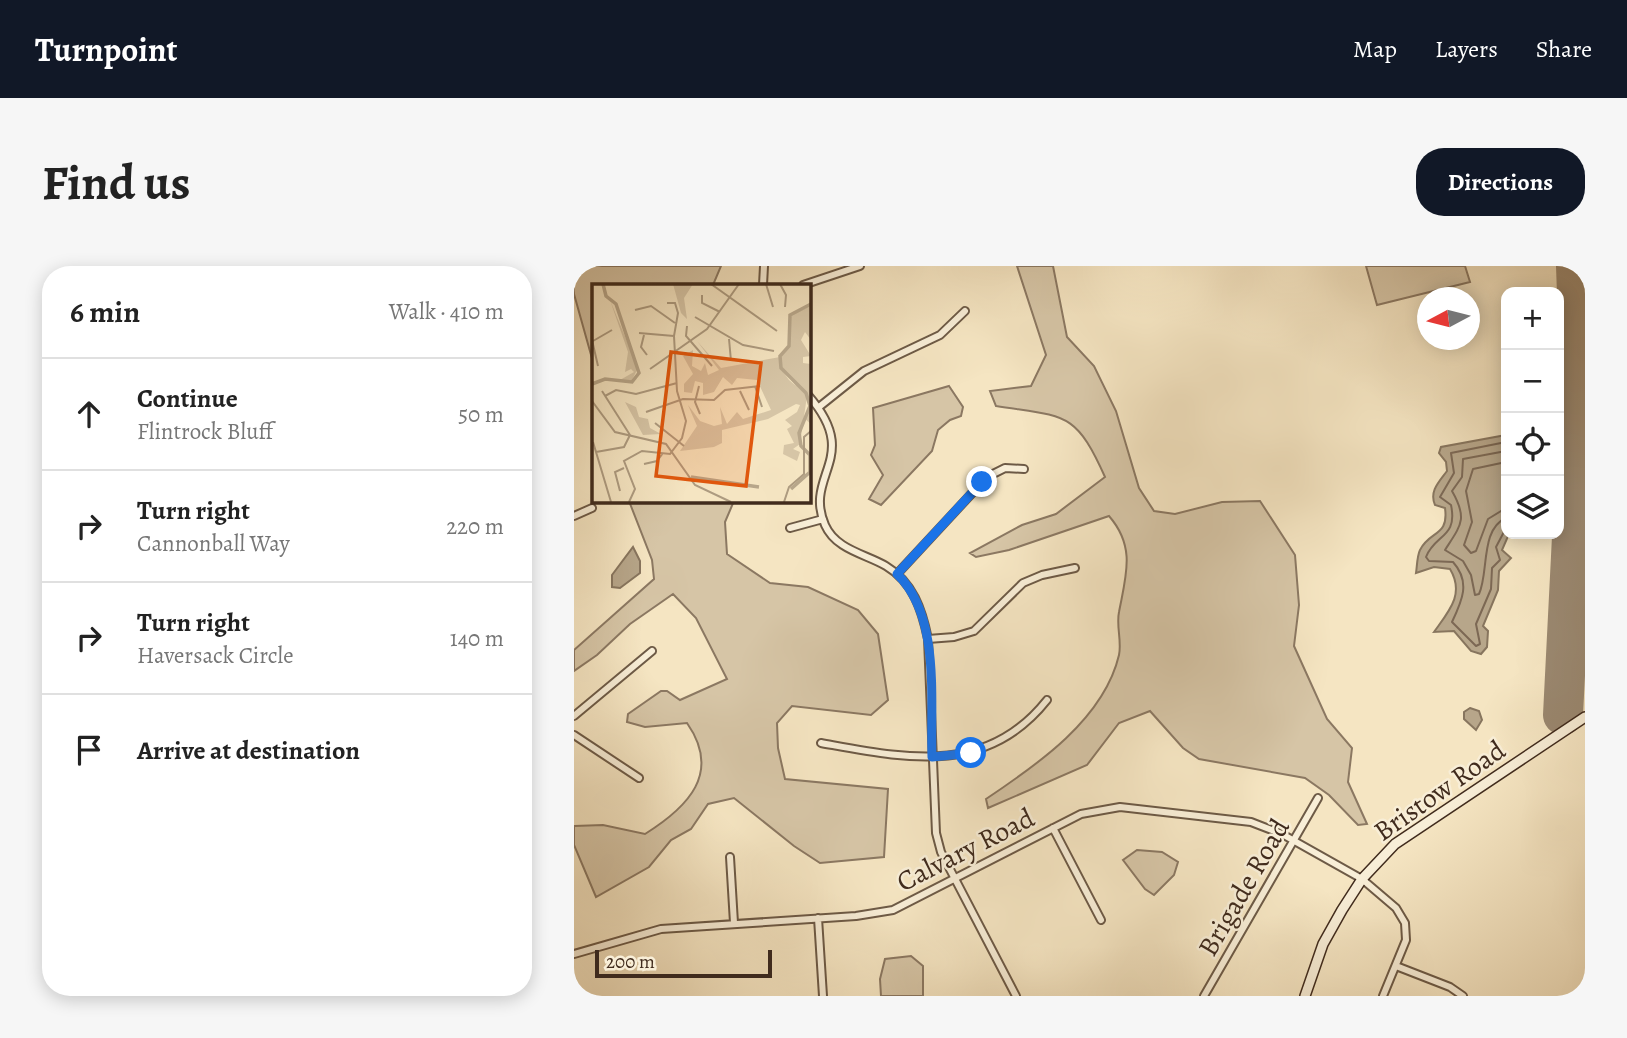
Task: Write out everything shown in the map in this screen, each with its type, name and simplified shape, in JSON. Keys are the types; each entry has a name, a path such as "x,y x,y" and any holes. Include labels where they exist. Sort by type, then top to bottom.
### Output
{"main road":[{"name":"Bristow Road","path":"1305,996 1323,944 1362,879 1408,834 1585,717"}],"street":[{"path":"763,284 764,266"},
{"path":"806,284 860,266"},
{"path":"819,408 864,371 940,335 965,311"},
{"path":"810,397 819,408 833,441 832,462 820,495 823,519 837,541 897,574 919,605 928,639 936,833 955,878 1016,996"},
{"path":"897,574 987,477 1005,468 1024,469"},
{"path":"574,516 592,508"},
{"path":"790,528 823,519"},
{"path":"928,639 954,638 974,631 1023,583 1042,575 1075,568"},
{"path":"574,716 652,651"},
{"path":"821,743 899,757 956,756 985,748 1021,728 1047,700"},
{"path":"574,735 639,778"},
{"name":"Brigade Road","path":"1204,996 1318,798"},
{"name":"Calvary Road","path":"574,954 661,929 856,916 893,910 1091,810 1120,807 1251,822 1362,879 1402,916 1406,940 1383,996"},
{"path":"1053,828 1101,920"},
{"path":"730,857 734,923"},
{"path":"818,918 823,996"},
{"path":"1396,966 1450,987 1463,996"}],"shaded area":[{"path":"574,266 721,266 713,284 592,284 592,358 574,294"},
{"path":"1017,266 1053,266 1067,337 1094,366 1116,411 1139,488 1154,511 1175,514 1222,502 1260,501 1295,555 1299,605 1294,646 1327,719 1352,748 1348,782 1367,824 1358,825 1329,795 1305,778 1199,759 1183,748 1150,711 1119,723 1087,765 988,808 986,799 1047,755 1084,720 1099,700 1119,655 1118,617 1127,562 1123,539 1109,516 1009,550 976,557 970,553 1022,525 1056,514 1105,477 1085,439 1065,420 1038,412 996,406 990,391 1031,386 1046,355"},
{"path":"1366,266 1465,266 1470,282 1450,287 1417,287 1417,295 1377,305"},
{"path":"949,386 963,407 961,416 950,420 938,430 932,451 881,505 869,499 883,475 871,455 875,445 873,408"},
{"path":"629,502 734,502 725,522 727,554 770,583 808,587 858,610 878,634 888,700 871,715 792,706 777,723 778,748 785,779 888,789 884,857 820,863 794,846 734,798 708,804 691,829 671,840 649,867 596,897 574,845 574,826 603,825 645,834 661,824 686,800 700,773 701,758 697,741 687,723 645,727 627,722 628,714 661,691 667,691 680,700 727,679 696,618 673,594 630,624 597,655 574,671 574,650 654,579 652,560"},
{"path":"1137,850 1162,852 1178,862 1174,875 1154,895 1145,889 1123,860"},
{"path":"911,956 923,966 923,996 881,996 880,979 885,959"}],"water":[{"path":"1501,436 1501,539 1507,539 1502,550 1511,558 1499,571 1498,590 1483,626 1488,631 1487,647 1481,654 1471,651 1454,631 1434,632 1453,602 1456,586 1450,569 1434,567 1416,573 1419,552 1444,524 1445,508 1435,505 1433,500 1436,487 1447,471 1446,462 1439,453 1441,447"},
{"path":"633,547 640,561 640,573 620,588 612,587 612,575"},
{"path":"1470,708 1479,711 1482,720 1476,730 1464,719 1464,712"}],"runway":[{"path":"1563,715 1580,378 1576,266"}],"route":[{"path":"971,753 932,757 928,639 919,605 897,574 982,482"}]}
